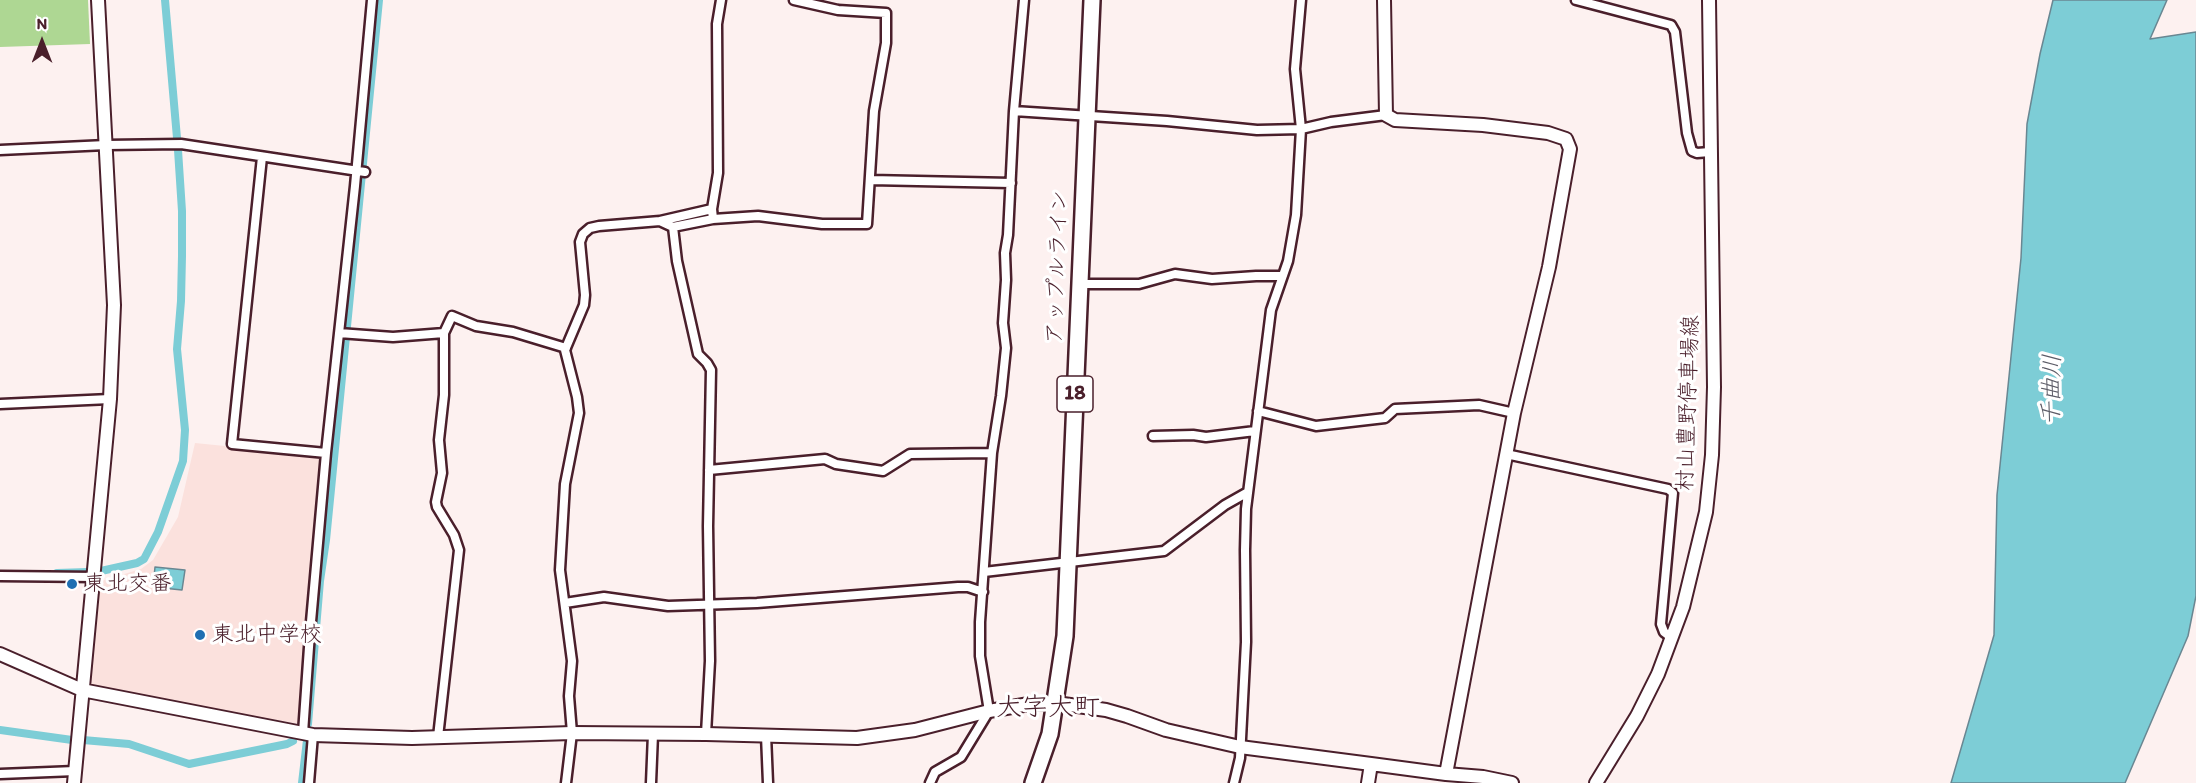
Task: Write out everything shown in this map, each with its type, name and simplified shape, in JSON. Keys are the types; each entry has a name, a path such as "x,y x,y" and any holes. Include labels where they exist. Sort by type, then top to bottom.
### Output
{"highway":[{"name":"アップルライン","path":"1033,783 1050,734 1065,636 1092,0"}],"street":[{"path":"0,774 75,777 110,399 114,305 98,0"},
{"path":"309,783 310,633 326,453 344,333 360,172 372,0"},
{"path":"713,219 712,209 718,173 717,24 721,0"},
{"path":"660,220 673,226 713,219 758,216 822,224 867,224 874,111 886,43 885,13 838,10 794,0"},
{"path":"930,783 935,772 961,757 989,711 980,656 983,592 992,453 1001,396 1005,348 1003,323 1005,253 1024,0"},
{"path":"1234,783 1240,758 1246,642 1245,550 1248,492 1271,310 1288,261 1296,215 1301,129 1295,69 1300,0"},
{"path":"1384,0 1386,114"},
{"path":"1576,0 1671,25 1675,32 1687,133 1692,151 1710,152"},
{"name":"村山豊野停車場線","path":"1596,783 1637,716 1658,674 1691,580 1703,526 1712,454 1713,387 1709,0"},
{"path":"1014,111 1257,130 1301,129 1386,114 1395,120 1483,125 1548,133 1566,139 1570,149 1551,256 1514,413 1446,774"},
{"path":"0,150 181,144 360,172"},
{"path":"262,157 232,444 326,453"},
{"path":"871,180 1011,183"},
{"path":"566,783 572,733 570,696 572,662 560,570 561,531 565,484 579,413 566,348 584,305 580,243 583,234 590,228 660,220 712,209"},
{"path":"673,226 677,261 698,354 711,370 710,661 706,734"},
{"path":"1080,284 1139,284 1175,274 1212,279 1282,276"},
{"path":"438,737 459,549 436,501 441,473 444,333 452,316 476,326 513,332 566,348"},
{"path":"344,333 393,337 444,333"},
{"path":"0,404 110,399"},
{"path":"1258,411 1316,426 1385,418 1395,409 1479,405 1514,413"},
{"path":"1153,436 1206,437 1255,431"},
{"path":"709,470 825,459 836,464 883,471 910,453 992,453"},
{"path":"1506,454 1668,489 1672,493 1661,624 1664,632 1672,638"},
{"path":"984,572 1164,551 1225,505 1248,492"},
{"path":"0,576 94,577"},
{"path":"565,603 604,597 655,605 709,605 958,587 968,587 983,592"},
{"path":"0,654 82,690 308,734 438,737 572,733 857,738 915,730 989,711 1029,704 1056,703 1106,710 1166,730 1240,747 1483,777 1512,783"},
{"path":"651,783 654,734"},
{"path":"766,735 768,783"},
{"path":"1368,783 1371,764"}],"shaded area":[{"name":"東北中学校","path":"195,443 324,456 300,724 84,688 101,581 141,569 153,560 178,517"}],"green space":[{"path":"0,0 88,0 90,44 0,47"}],"water":[{"name":"千曲川","path":"2053,0 2167,0 2150,39 2196,32 2196,596 2188,636 2125,783 1951,783 1994,635 1997,495 2021,258 2027,124"},
{"path":"155,567 185,570 182,590 153,587"}],"waterway":[{"path":"165,0 177,138"},
{"path":"308,724 320,581 326,540 379,0"},
{"path":"101,571 137,563 144,559 158,532 183,461 185,430 177,349 182,256 178,150"},
{"path":"57,573 88,572"},
{"path":"0,730 72,740"},
{"path":"83,740 129,744 189,764 293,741"},
{"path":"302,783 307,740"}],"place":[{"name":"東北交番","path":"72,584"},
{"name":"東北中学校","path":"200,635"}],"district":[{"name":"大字大町","path":"1048,708"}]}
